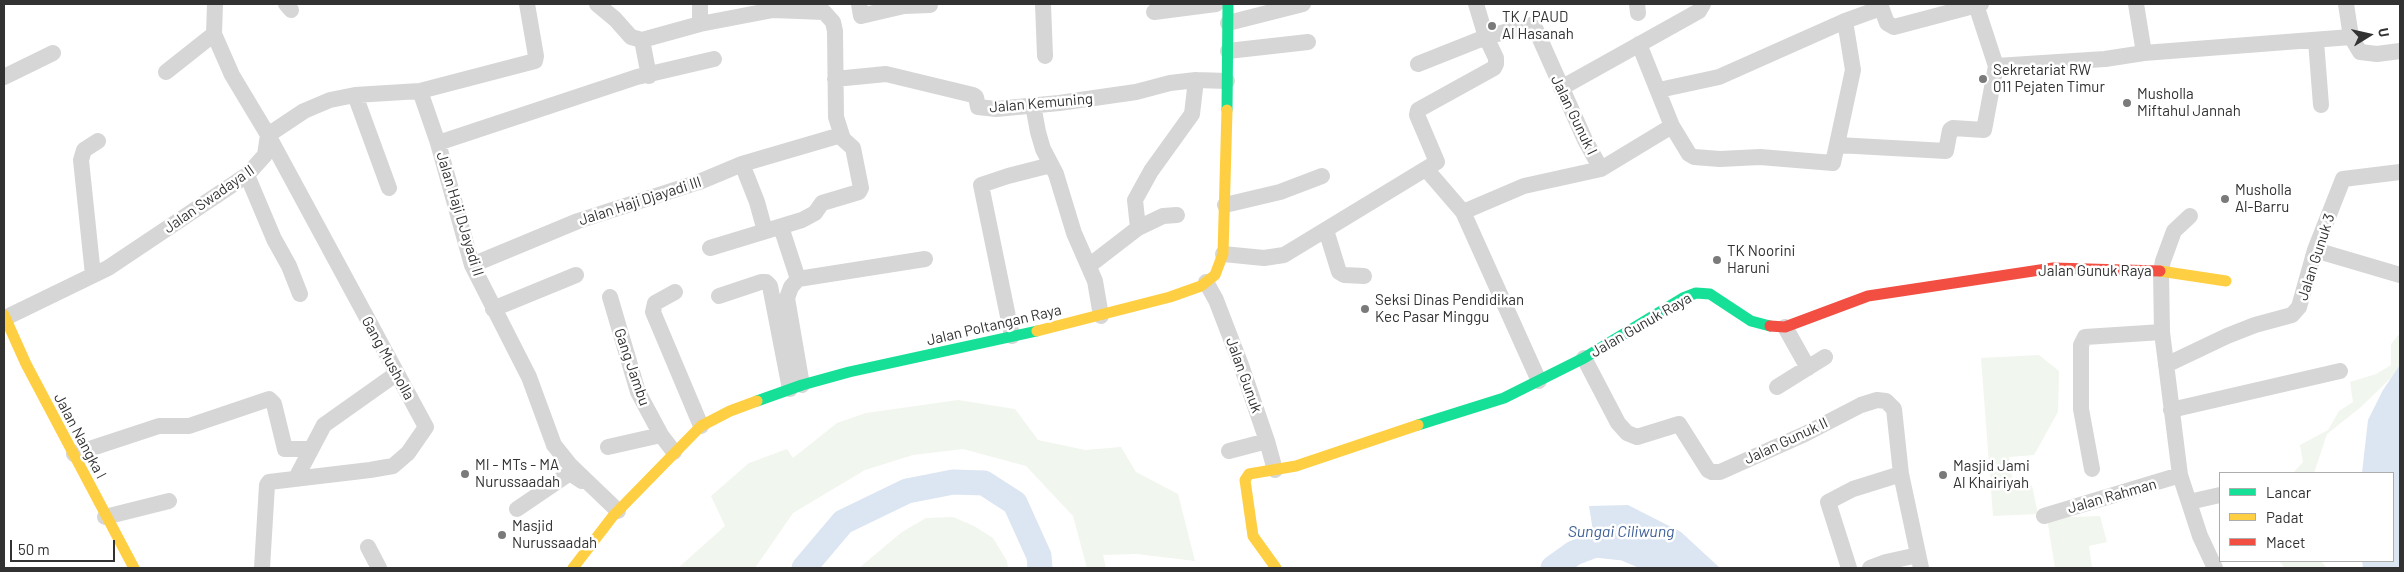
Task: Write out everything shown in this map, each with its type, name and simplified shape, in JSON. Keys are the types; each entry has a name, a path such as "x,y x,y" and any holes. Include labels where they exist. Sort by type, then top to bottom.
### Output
{"street":[{"path":"215,4 214,34 232,74 268,135 304,110 330,100 355,95 420,91 534,61 536,59 526,4"},
{"path":"597,4 615,18 631,37 642,40 772,7 827,13 835,31 836,118 841,135 853,148 861,183 859,192 822,203 815,212 781,227 710,248"},
{"path":"700,4 700,24"},
{"path":"859,4 861,16 904,6 930,5"},
{"path":"1043,4 1044,56"},
{"path":"1154,12 1216,4"},
{"name":"Jalan Poltangan Raya","path":"573,568 616,513 700,426 730,411 796,387 849,372 1101,316 1188,292 1215,275 1223,254 1228,4"},
{"path":"1228,23 1303,4"},
{"path":"1476,4 1486,37 1496,58 1494,68 1418,110 1417,115 1432,165 1463,212 1539,381"},
{"path":"1561,88 1699,11 1703,4"},
{"path":"1659,90 1720,77 1880,6 1887,23 1894,28 1948,8 1978,4 1996,66 1984,130 1953,128 1950,130 1948,149 1943,151 1838,145"},
{"path":"2136,4 2144,53"},
{"path":"2346,4 2351,37 2360,52 2377,54 2400,51"},
{"path":"1639,44 1672,126 1689,154 1704,158 1760,156 1829,164 1835,161 1853,70 1845,21"},
{"name":"Jalan Gunuk I","path":"1463,212 1524,186 1601,170 1561,88 1536,30 1531,25 1486,37"},
{"path":"166,72 214,34"},
{"path":"1418,64 1486,37"},
{"path":"1996,66 2351,37"},
{"path":"642,40 649,76"},
{"path":"2316,41 2321,105"},
{"path":"1228,51 1308,42"},
{"path":"4,77 53,53"},
{"path":"438,143 618,83 714,59"},
{"name":"Jalan Kemuning","path":"835,79 886,74 973,95 979,108 996,109 1033,104 1060,103 1136,92 1170,83 1196,80 1227,81"},
{"path":"1138,228 1135,200 1151,171 1192,114 1196,80"},
{"name":"Jalan Haji DJayadi II","path":"420,91 438,143 472,265 529,377 554,445 570,465 616,513"},
{"path":"355,95 389,188"},
{"path":"1033,104 1038,132 1074,233 1090,265 1101,316"},
{"path":"1601,170 1672,126"},
{"name":"Jalan Swadaya II","path":"4,316 108,268 247,175 266,155 268,135"},
{"name":"Gang Musholla","path":"262,568 267,485 271,481 393,466 408,452 426,427 268,135"},
{"name":"Jalan Haji Djayadi III","path":"472,265 578,221 699,182 742,164 841,135"},
{"path":"93,275 81,160 84,150 98,141"},
{"path":"742,164 757,202 765,231"},
{"path":"1012,336 980,185 999,178 1051,165"},
{"path":"1223,254 1275,257 1284,255 1432,165"},
{"name":"Jalan Gunuk 3","path":"2166,365 2246,329 2292,315 2299,307 2315,250 2343,179 2400,172"},
{"path":"247,175 300,294"},
{"path":"1225,205 1280,192 1322,176"},
{"path":"1090,265 1138,228 1163,216 1177,215"},
{"name":"Jalan Gunuk Raya","path":"2190,216 2174,231 2161,271 2162,332 2180,475 2200,536 2215,568"},
{"path":"781,227 798,279"},
{"path":"1326,230 1339,272 1344,276 1364,276"},
{"path":"2315,250 2400,275"},
{"path":"796,387 787,298 791,287 798,279 925,259"},
{"name":"Jalan Gunuk Raya","path":"1276,568 1253,536 1245,480 1249,474 1296,466 1356,444 1472,410 1504,398 1584,358 1696,292 1710,294 1751,321 1763,325 1785,327 1868,296 2030,271 2053,268 2161,271"},
{"path":"2161,271 2226,282"},
{"path":"493,309 576,275"},
{"path":"719,296 761,282 766,282 770,286 796,387"},
{"name":"Jalan Gunuk","path":"1206,282 1216,300 1241,365 1275,470"},
{"path":"676,292 655,303 653,312 700,426"},
{"name":"Gang Jambu","path":"610,297 638,392 661,435 674,452"},
{"name":"Jalan Nangka I","path":"4,316 26,364 105,517 134,568"},
{"path":"1785,327 1808,368"},
{"path":"2092,469 2081,409 2081,345 2085,337 2162,332"},
{"path":"1776,387 1825,357"},
{"name":"Jalan Gunuk II","path":"1584,358 1618,423 1627,433 1637,437 1679,424 1712,472 1720,472 1805,434 1862,404 1877,400 1886,401 1894,409 1901,474 1919,562"},
{"path":"2171,410 2340,371"},
{"path":"296,478 319,431 330,419 396,374"},
{"path":"74,454 159,426 189,426 269,399 274,404 285,449 310,450"},
{"path":"608,447 661,435"},
{"path":"1229,451 1267,441"},
{"path":"517,509 570,473 578,476 616,513"},
{"path":"1849,568 1828,502 1853,489 1901,474"},
{"name":"Jalan Rahman","path":"2044,516 2180,475"},
{"path":"2189,502 2219,495"},
{"path":"105,517 169,501"},
{"path":"368,547 379,568"},
{"path":"1870,568 1886,562 1919,562"}],"shaded area":[{"path":"2400,333 2399,370 2361,407 2327,434 2314,472 2294,472 2303,462 2300,445 2328,430 2339,411 2353,402 2350,382 2376,374 2391,365 2391,344"},
{"path":"2039,355 2059,371 2058,412 2034,455 2009,457 2014,487 2032,486 2038,514 1993,516 1981,358"},
{"path":"958,400 1015,409 1038,440 1085,450 1121,447 1136,472 1178,494 1195,561 1137,554 1103,555 1106,568 1087,568 1073,516 1026,466 963,449 913,455 865,470 793,513 755,568 678,568 725,526 711,496 749,463 787,449 793,458 837,423 866,413"},
{"path":"2100,516 2107,542 2089,546 2092,568 2055,568 2047,518"},
{"path":"953,517 974,526 993,538 1007,561 1008,568 859,568 902,532 926,518"},
{"path":"2280,562 2322,562 2327,568 2285,568"}],"water":[{"path":"2400,365 2400,568 2363,568 2362,562 2394,562 2394,472 2362,472 2368,420 2383,390"},
{"name":"Sungai Ciliwung","path":"1628,505 1681,532 1720,568 1649,568 1620,558 1597,556 1589,506"}],"waterway":[{"path":"804,568 843,522 907,491 953,482 984,483 1015,503 1039,556 1040,568"},
{"path":"1553,568 1574,553 1595,545 1624,548 1650,559 1661,568"}],"traffic: fast":[{"path":"1227,110 1228,4"},
{"path":"1418,425 1504,398 1584,358 1683,298 1696,293 1710,294 1751,321 1770,326"},
{"path":"757,401 802,385 849,372 1037,331"}],"traffic: slow":[{"path":"1037,331 1170,297 1201,286 1215,275 1223,254 1227,110"},
{"path":"2160,271 2226,281"},
{"path":"4,315 26,364 134,568"},
{"path":"573,568 613,516 701,426 730,411 757,401"},
{"path":"1276,568 1253,536 1245,480 1249,474 1296,466 1418,425"}],"traffic: jam":[{"path":"1770,326 1785,327 1868,296 2053,268 2160,271"}],"place":[{"name":"TK / PAUD Al Hasanah","path":"1492,26"},
{"name":"Sekretariat RW 011 Pejaten Timur","path":"1983,79"},
{"name":"Musholla Miftahul Jannah","path":"2127,103"},
{"name":"Musholla Al-Barru","path":"2225,199"},
{"name":"TK Noorini Haruni","path":"1717,260"},
{"name":"Seksi Dinas Pendidikan Kec Pasar Minggu","path":"1365,309"},
{"name":"MI - MTs - MA Nurussaadah","path":"465,474"},
{"name":"Masjid Jami Al Khairiyah","path":"1943,475"},
{"name":"Masjid Nurussaadah","path":"502,535"}]}
